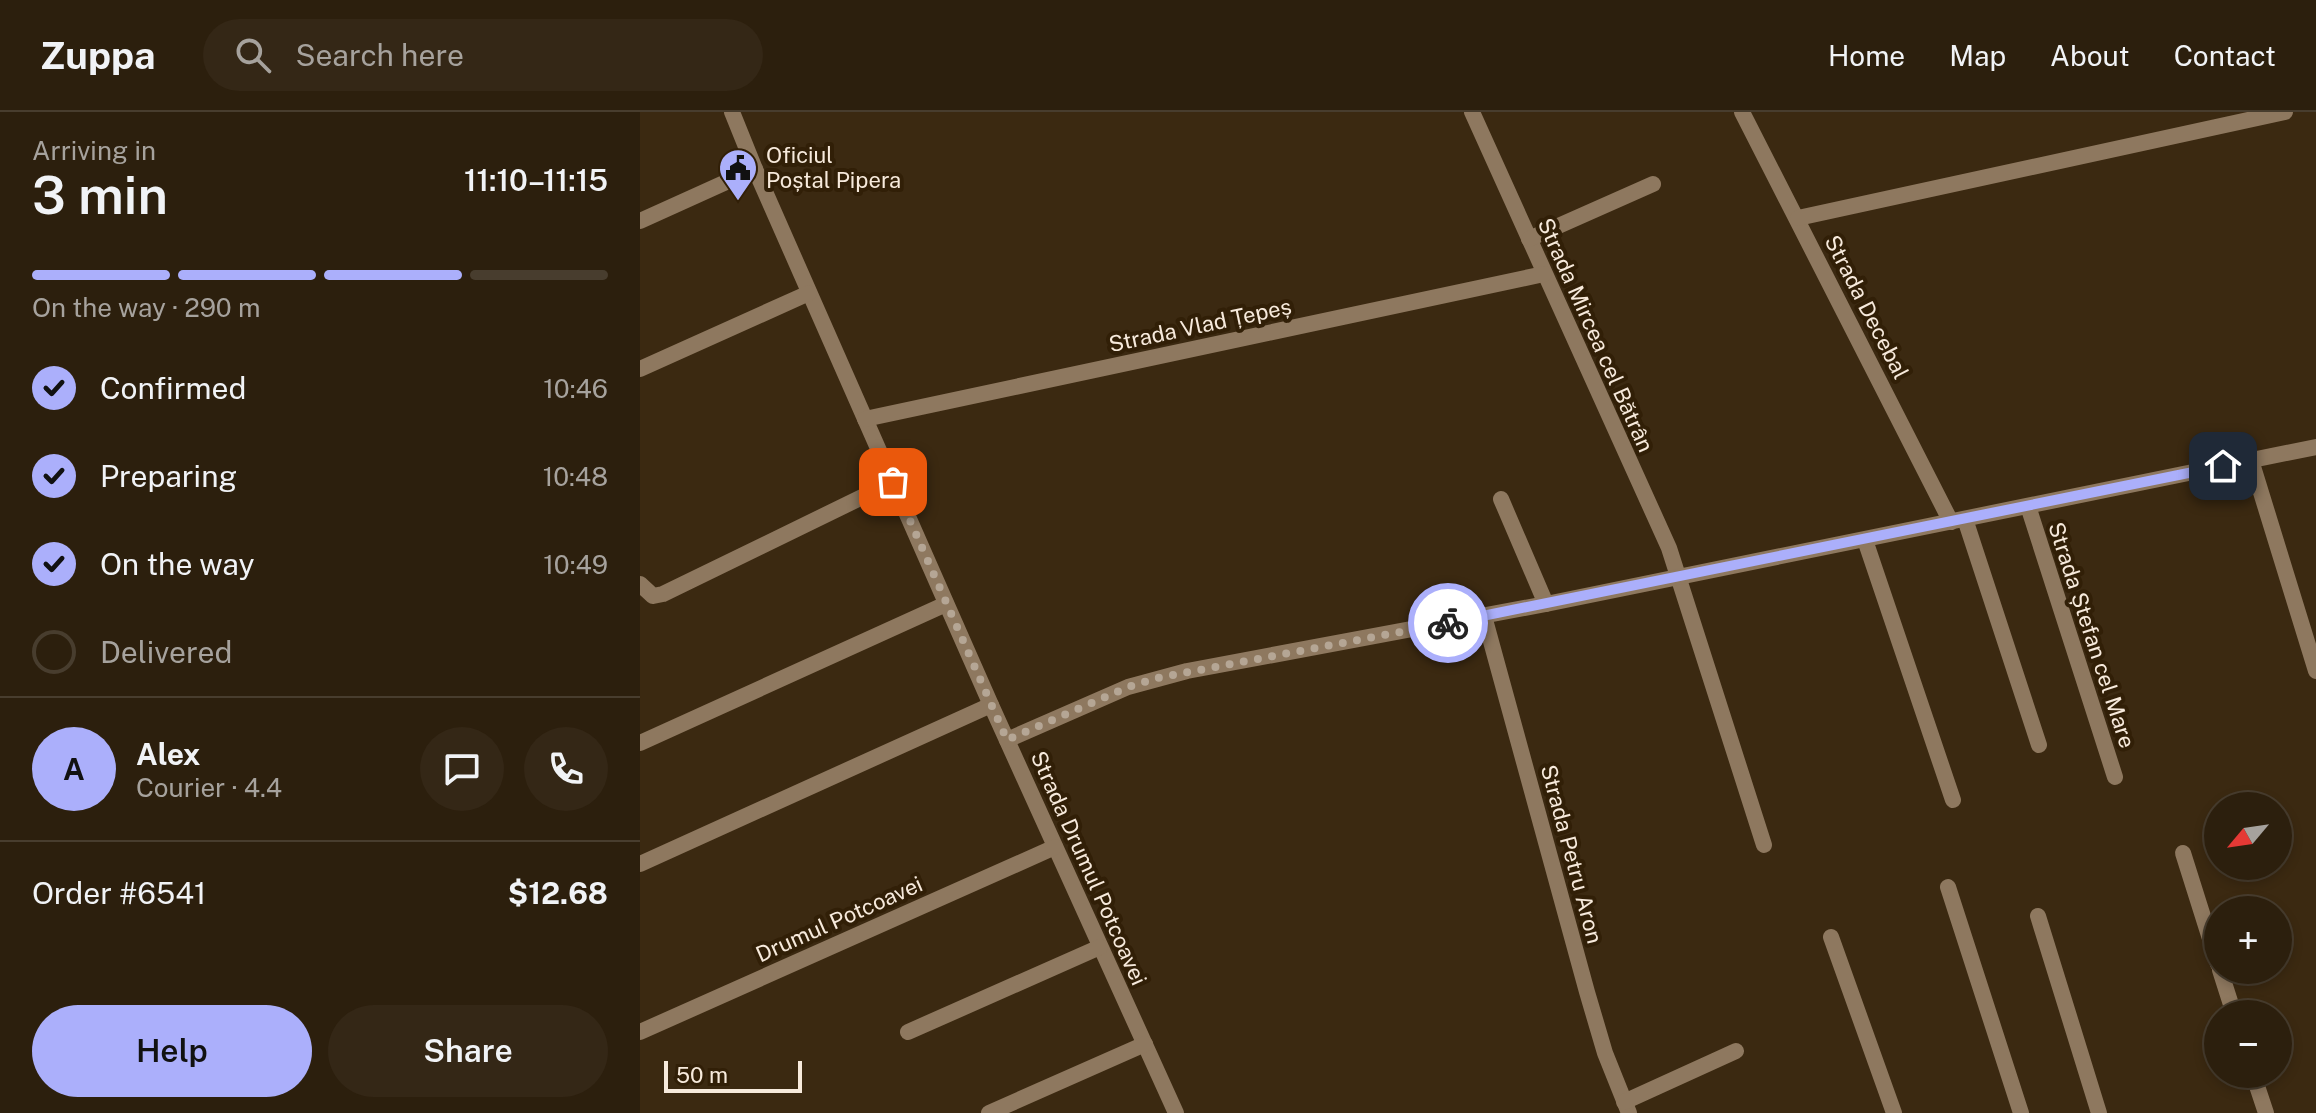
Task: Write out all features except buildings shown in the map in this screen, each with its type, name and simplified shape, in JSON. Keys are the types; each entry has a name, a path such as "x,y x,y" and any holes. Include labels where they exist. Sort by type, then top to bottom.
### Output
{"street":[{"name":"Strada Drumul Potcoavei","path":"732,112 946,604 1176,1113"},
{"name":"Strada Mircea cel Bătrân","path":"1472,112 1669,548 1678,577"},
{"name":"Strada Decebal","path":"1742,112 1958,521 2039,745"},
{"path":"1798,218 2285,112"},
{"path":"640,221 755,169"},
{"path":"1529,239 1653,184"},
{"name":"Strada Vlad Țepeș","path":"865,419 1544,274"},
{"path":"640,369 809,293"},
{"name":"Strada Ștefan cel Mare","path":"1007,740 1128,687 1157,678 1546,604 2316,447"},
{"path":"2251,460 2316,671"},
{"path":"640,584 653,596 663,594 893,482"},
{"path":"1501,499 1546,604"},
{"name":"Strada Ștefan cel Mare","path":"2028,506 2115,777"},
{"path":"1865,540 1953,800"},
{"path":"1678,577 1764,845"},
{"path":"640,743 946,604"},
{"name":"Strada Petru Aron","path":"1484,616 1587,992 1605,1053 1626,1107 1736,1051"},
{"path":"640,864 991,705"},
{"name":"Drumul Potcoavei","path":"640,1032 1055,847"},
{"path":"2183,853 2204,920"},
{"path":"1948,887 2021,1113"},
{"path":"2038,916 2099,1113"},
{"path":"1831,937 1894,1113"},
{"path":"908,1032 1100,947"},
{"path":"989,1113 1145,1044"},
{"path":"2258,1088 2266,1113"}],"way so far":[{"path":"893,482 1007,740 1128,687 1157,678 1448,623"}],"place":[{"name":"Oficiul Poștal Pipera","path":"738,202"}],"route":[{"path":"1448,623 2223,466"}]}
